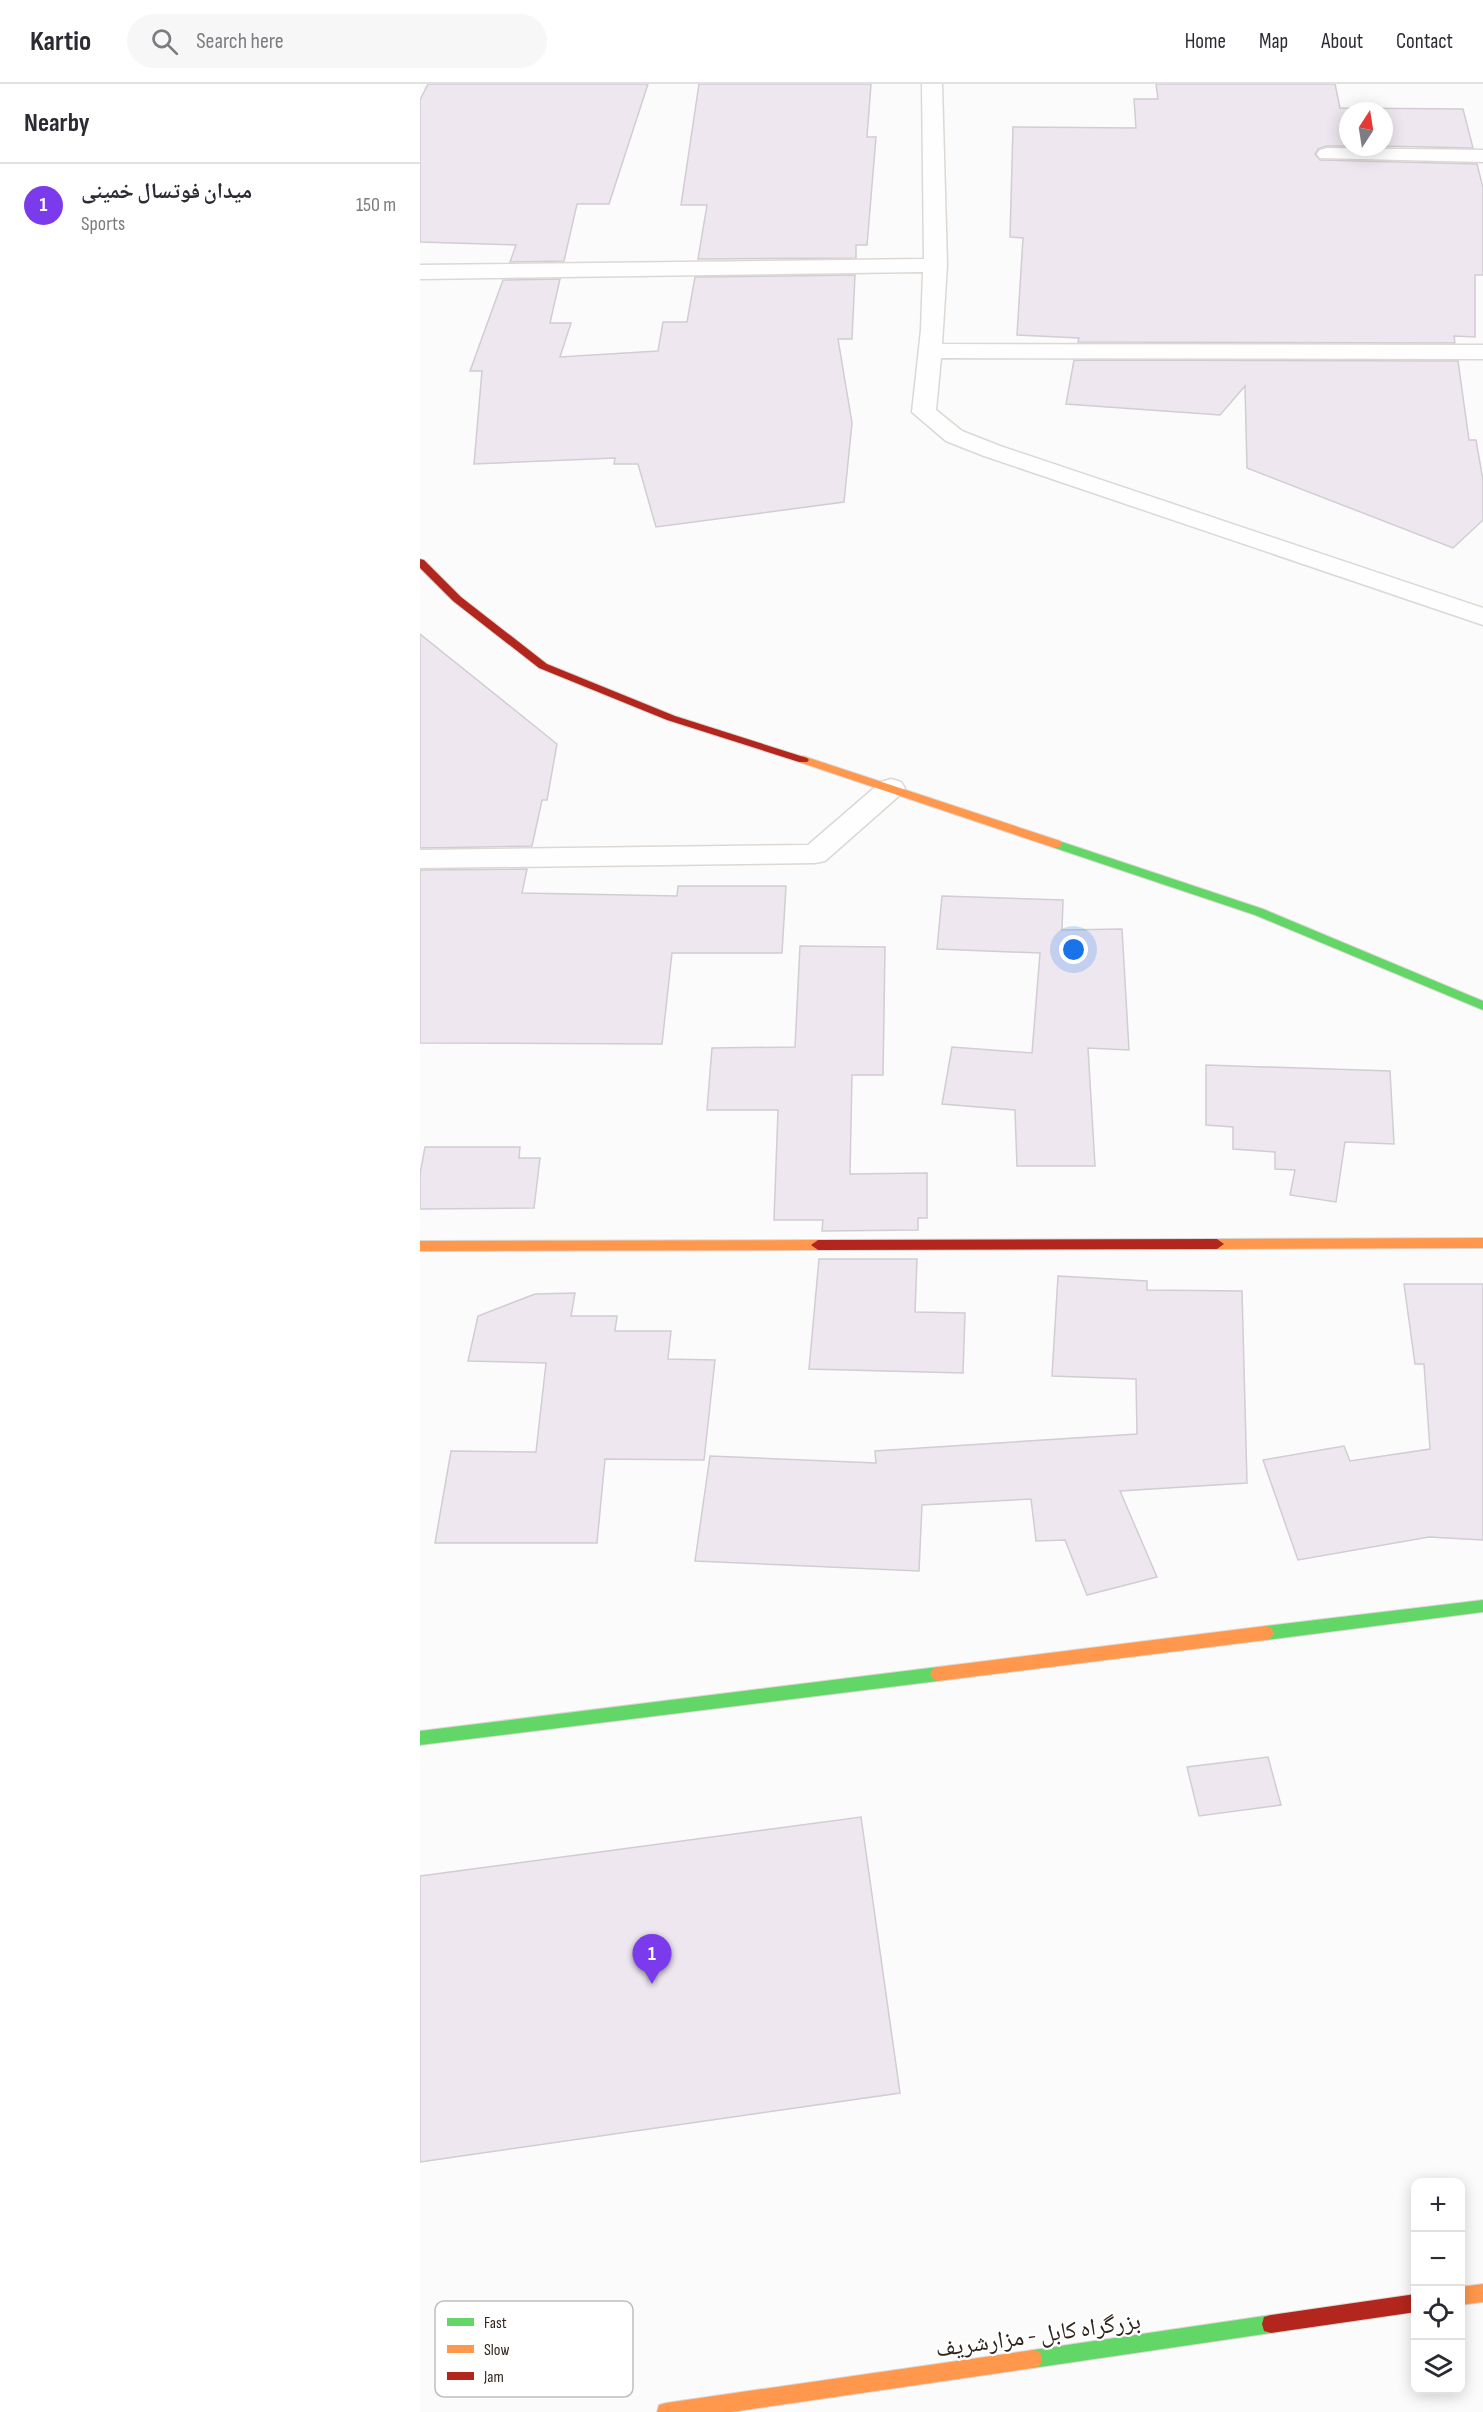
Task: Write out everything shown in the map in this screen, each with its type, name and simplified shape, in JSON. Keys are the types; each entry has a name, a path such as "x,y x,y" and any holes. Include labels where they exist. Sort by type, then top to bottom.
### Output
{"main road":[{"path":"420,561 457,599 543,666 671,718 891,788 1259,912 1483,1006"},
{"path":"420,1246 1483,1243"},
{"path":"420,1738 1483,1606"},
{"path":"1465,2295 1483,2293"},
{"name":"بزرگراه کابل - مزارشریف","path":"666,2412 1411,2304"}],"street":[{"path":"932,84 936,265 933,351 924,412 954,436 992,451 1483,617"},
{"path":"1327,154 1483,156"},
{"path":"420,272 936,265"},
{"path":"933,351 1483,352"},
{"path":"420,859 815,854 891,788"}],"building":[{"path":"428,84 648,84 609,204 577,204 564,261 510,262 516,245 420,242 420,100"},
{"path":"699,84 871,84 867,137 876,137 867,245 856,245 856,258 698,259 707,205 681,205"},
{"path":"1156,84 1335,84 1339,103 1339,146 1326,146 1318,149 1315,154 1320,160 1477,164 1483,188 1483,275 1475,275 1475,337 1454,336 1455,343 1078,342 1079,338 1017,335 1023,238 1010,237 1013,127 1136,128 1134,99 1158,99"},
{"path":"1393,108 1463,109 1473,148 1393,146"},
{"path":"855,275 852,339 838,339 852,423 844,502 656,527 638,464 614,464 615,458 474,464 482,371 470,371 503,280 560,279 550,323 571,323 560,357 658,351 663,322 687,322 695,277"},
{"path":"1074,360 1458,361 1469,440 1476,440 1483,480 1483,520 1453,548 1247,468 1245,386 1220,415 1066,404"},
{"path":"420,634 557,744 547,800 542,800 532,846 420,848"},
{"path":"527,869 522,893 677,896 678,886 786,886 782,953 672,953 662,1044 420,1043 420,870"},
{"path":"942,896 1063,900 1062,930 1122,929 1129,1050 1088,1048 1095,1166 1017,1166 1015,1110 942,1104 952,1047 1032,1053 1040,953 937,949"},
{"path":"800,946 885,947 883,1075 852,1075 850,1174 927,1173 927,1218 918,1218 918,1230 822,1231 823,1220 774,1220 778,1110 707,1110 712,1048 795,1047"},
{"path":"1206,1065 1390,1071 1394,1144 1345,1142 1336,1202 1290,1195 1295,1170 1275,1169 1275,1152 1233,1149 1233,1127 1206,1125"},
{"path":"425,1147 520,1147 519,1158 540,1158 534,1208 420,1209 420,1174"},
{"path":"819,1259 917,1259 915,1312 965,1313 963,1373 809,1369"},
{"path":"1058,1276 1147,1281 1147,1290 1242,1291 1247,1483 1120,1491 1157,1577 1087,1595 1065,1540 1036,1541 1031,1499 922,1505 919,1571 695,1561 710,1456 876,1463 875,1451 1137,1434 1136,1379 1052,1376"},
{"path":"1404,1284 1483,1284 1483,1540 1429,1537 1298,1560 1263,1460 1344,1446 1350,1461 1430,1449 1424,1364 1415,1364"},
{"path":"575,1293 571,1316 617,1316 615,1331 671,1331 668,1359 715,1360 704,1460 605,1459 597,1543 435,1543 451,1451 536,1452 546,1363 468,1361 478,1316 535,1294"},
{"path":"1268,1757 1281,1805 1199,1816 1187,1767"},
{"path":"861,1817 900,2093 420,2162 420,1876"}],"traffic: fast":[{"path":"1056,844 1259,912 1483,1006"},
{"path":"1266,1633 1483,1606"},
{"path":"420,1738 938,1674"},
{"path":"1033,2359 1271,2324"}],"traffic: slow":[{"path":"803,760 1056,844"},
{"path":"1217,1244 1483,1243"},
{"path":"420,1246 818,1245"},
{"path":"938,1674 1266,1633"},
{"path":"1465,2295 1483,2293"},
{"path":"666,2412 1033,2359"}],"traffic: jam":[{"path":"420,562 457,599 543,666 671,718 803,760"},
{"path":"818,1245 1217,1244"},
{"path":"1271,2324 1411,2304"}],"place":[{"name":"میدان فوتسال خمینی","path":"652,1984"}]}
